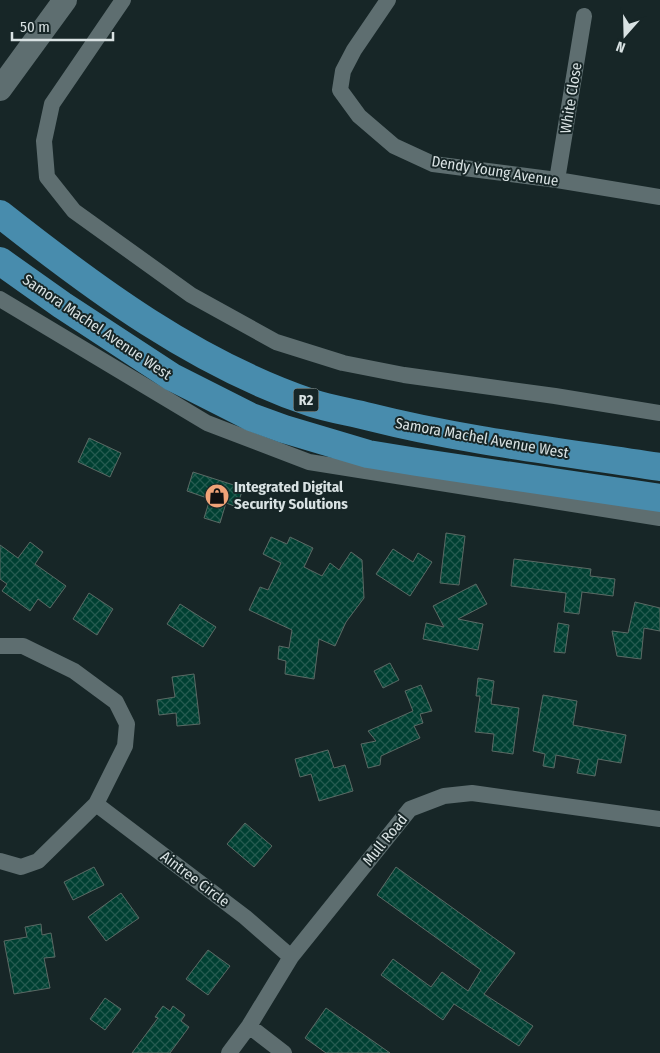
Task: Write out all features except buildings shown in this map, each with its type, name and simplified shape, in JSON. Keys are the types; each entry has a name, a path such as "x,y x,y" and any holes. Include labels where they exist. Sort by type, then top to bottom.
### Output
{"highway":[{"name":"Samora Machel Avenue West","path":"0,214 58,260 155,326 224,365 263,384 313,403 424,430 660,467"},
{"name":"Samora Machel Avenue West","path":"2,264 77,316 172,377 251,417 276,426 368,454 660,498"}],"main road":[{"path":"0,89 65,0"}],"street":[{"path":"123,0 52,104 44,141 47,177 74,211 191,295 276,342 343,363 404,376 555,396 660,413"},
{"name":"Dendy Young Avenue","path":"388,0 354,50 343,71 340,90 359,116 394,146 433,164 557,180 660,197"},
{"name":"White Close","path":"557,180 584,16"},
{"name":"Samora Machel Avenue West","path":"0,298 207,423 309,462 660,518"},
{"path":"0,646 23,646 74,671 116,702 128,724 125,746 96,804 38,861 21,867 0,861"},
{"name":"Mull Road","path":"229,1053 249,1026 291,957 410,809 444,796 472,793 660,820"},
{"name":"Aintree Circle","path":"96,804 245,917 291,957"},
{"path":"249,1026 284,1053"}],"place":[{"name":"Integrated Digital Security Solutions","path":"217,496"}]}
